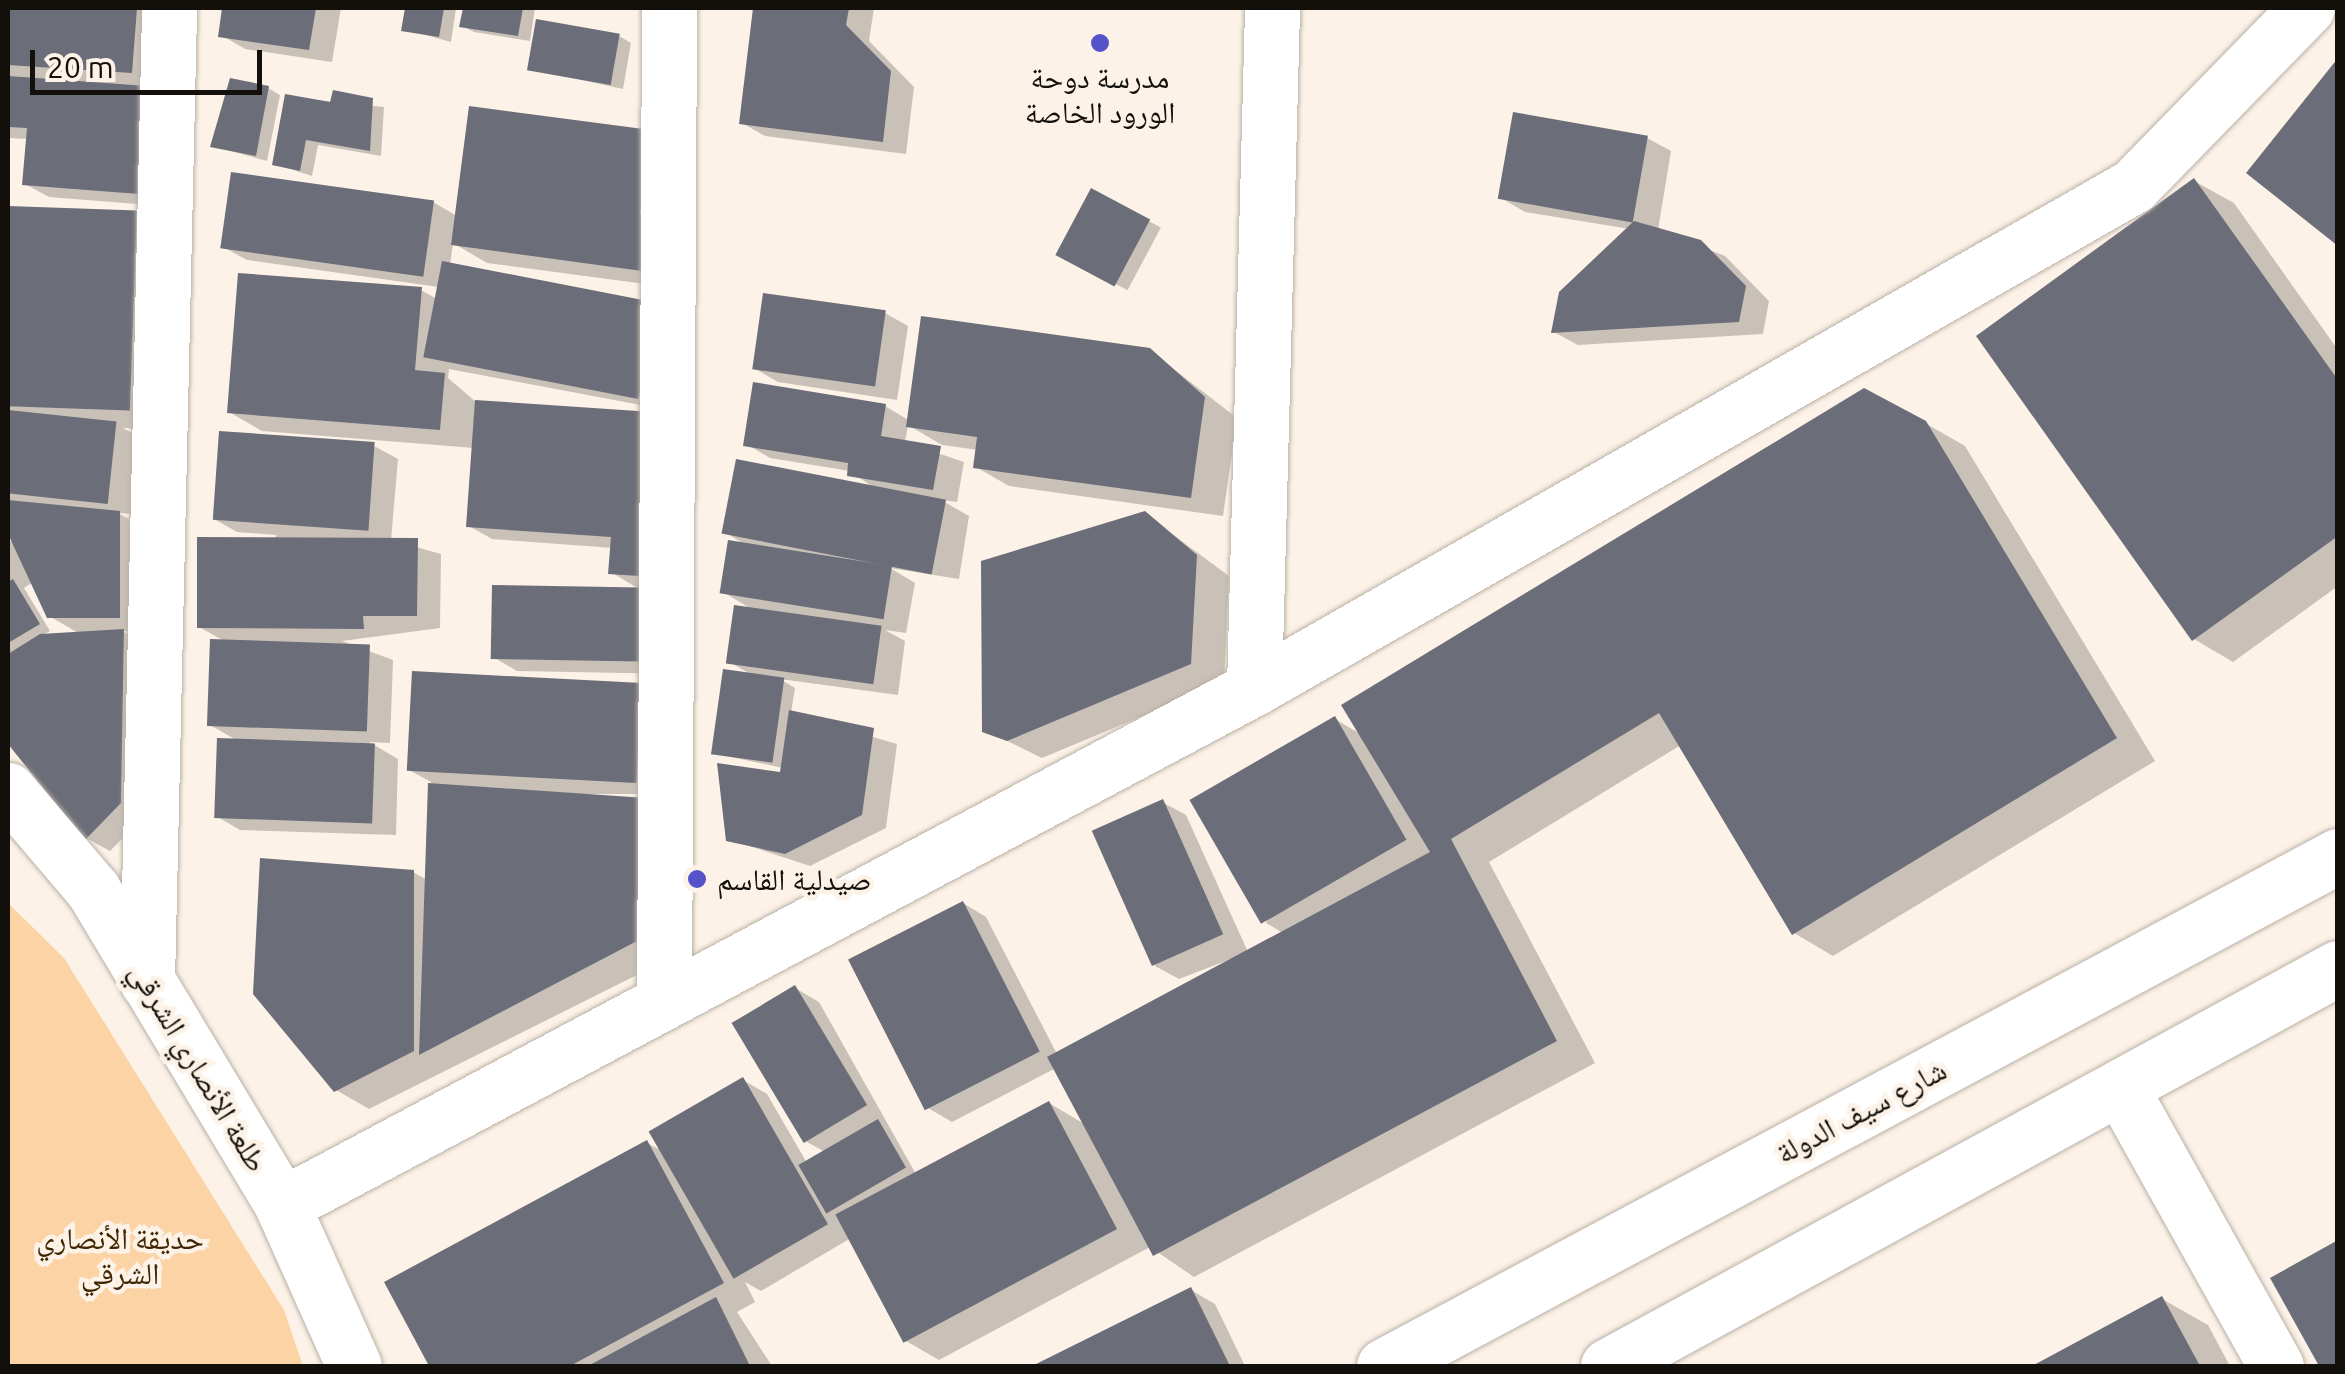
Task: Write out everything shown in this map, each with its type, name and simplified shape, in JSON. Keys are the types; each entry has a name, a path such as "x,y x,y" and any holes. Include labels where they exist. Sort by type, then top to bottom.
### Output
{"street":[{"path":"146,981 169,8"},
{"path":"664,1002 669,8"},
{"path":"1254,688 1272,8"},
{"path":"282,1205 1254,688 2134,186 2307,8"},
{"name":"طلعة الأنصاري الشرقي","path":"8,790 93,890 282,1205 354,1366"},
{"name":"شارع سيف الدولة","path":"1384,1366 2338,856"},
{"path":"1608,1366 2338,968"},
{"path":"2120,1087 2276,1366"}],"green space":[{"name":"حديقة الأنصاري الشرقي","path":"8,903 64,958 284,1310 303,1366 8,1366"}],"building":[{"path":"8,8 137,8 132,73 8,65"},
{"path":"222,8 316,8 309,50 218,37"},
{"path":"405,8 444,8 439,37 401,31"},
{"path":"463,8 523,8 518,36 459,27"},
{"path":"753,8 849,8 846,25 891,71 883,142 739,124"},
{"path":"536,19 620,34 611,85 527,70"},
{"path":"2338,58 2338,246 2246,173"},
{"path":"8,76 147,86 139,194 22,185 27,128 8,127"},
{"path":"230,78 269,86 256,156 210,147"},
{"path":"333,90 373,98 370,151 306,140 300,171 272,165 285,94 330,102"},
{"path":"469,106 651,130 640,214 664,218 657,273 451,245"},
{"path":"1513,112 1648,136 1633,222 1498,199"},
{"path":"231,172 434,201 423,277 220,248"},
{"path":"2194,178 2338,380 2338,536 2192,641 1976,336"},
{"path":"1091,188 1150,219 1114,287 1055,255"},
{"path":"8,206 137,211 130,410 8,406"},
{"path":"1634,221 1701,240 1746,286 1739,322 1551,333 1559,292"},
{"path":"442,261 657,303 638,399 423,357"},
{"path":"238,273 422,287 415,370 445,373 440,430 227,413"},
{"path":"763,293 886,310 875,387 752,369"},
{"path":"921,316 1150,348 1205,397 1191,498 973,468 977,437 906,427"},
{"path":"753,382 886,404 881,436 941,446 933,490 847,476 848,463 743,446"},
{"path":"1864,388 1926,421 2117,738 1792,935 1659,713 1451,839 1557,1041 1153,1256 1047,1057 1430,852 1341,705"},
{"path":"475,400 667,413 655,577 608,574 611,537 466,527"},
{"path":"8,410 116,421 108,504 8,493"},
{"path":"219,431 375,442 368,531 213,520"},
{"path":"736,459 946,500 932,574 721,534"},
{"path":"8,500 120,511 120,618 47,618 8,534"},
{"path":"1145,511 1197,555 1191,664 1007,741 982,732 981,561"},
{"path":"197,537 418,538 417,616 363,616 364,629 197,628"},
{"path":"728,540 892,566 884,619 720,593"},
{"path":"13,579 40,624 8,643 8,582"},
{"path":"492,585 655,588 654,662 491,659"},
{"path":"734,605 882,626 873,684 726,663"},
{"path":"124,629 121,803 85,840 8,744 8,654 40,634"},
{"path":"210,639 370,645 367,732 207,726"},
{"path":"723,669 784,678 772,763 711,754"},
{"path":"412,671 642,683 636,783 407,771"},
{"path":"789,710 874,728 862,815 785,854 726,841 717,763 780,772"},
{"path":"1335,716 1406,840 1261,924 1190,800"},
{"path":"217,738 375,744 372,823 214,818"},
{"path":"428,783 646,798 637,941 419,1055"},
{"path":"1163,799 1223,934 1152,966 1092,831"},
{"path":"260,858 414,870 414,1051 334,1092 253,994"},
{"path":"963,901 1040,1052 925,1110 848,960"},
{"path":"795,985 867,1105 804,1143 732,1023"},
{"path":"743,1077 828,1224 734,1279 649,1132"},
{"path":"1049,1101 1117,1229 903,1343 835,1215"},
{"path":"878,1119 906,1167 826,1213 798,1165"},
{"path":"647,1140 724,1283 570,1366 429,1366 384,1282"},
{"path":"2338,1240 2338,1366 2319,1366 2270,1278"},
{"path":"1191,1287 1230,1366 1032,1366"},
{"path":"2162,1296 2200,1366 2032,1366"},
{"path":"716,1297 750,1366 588,1366"}],"place":[{"name":"مدرسة دوحة الورود الخاصة","path":"1100,43"},
{"name":"صيدلية القاسم","path":"697,879"}]}
